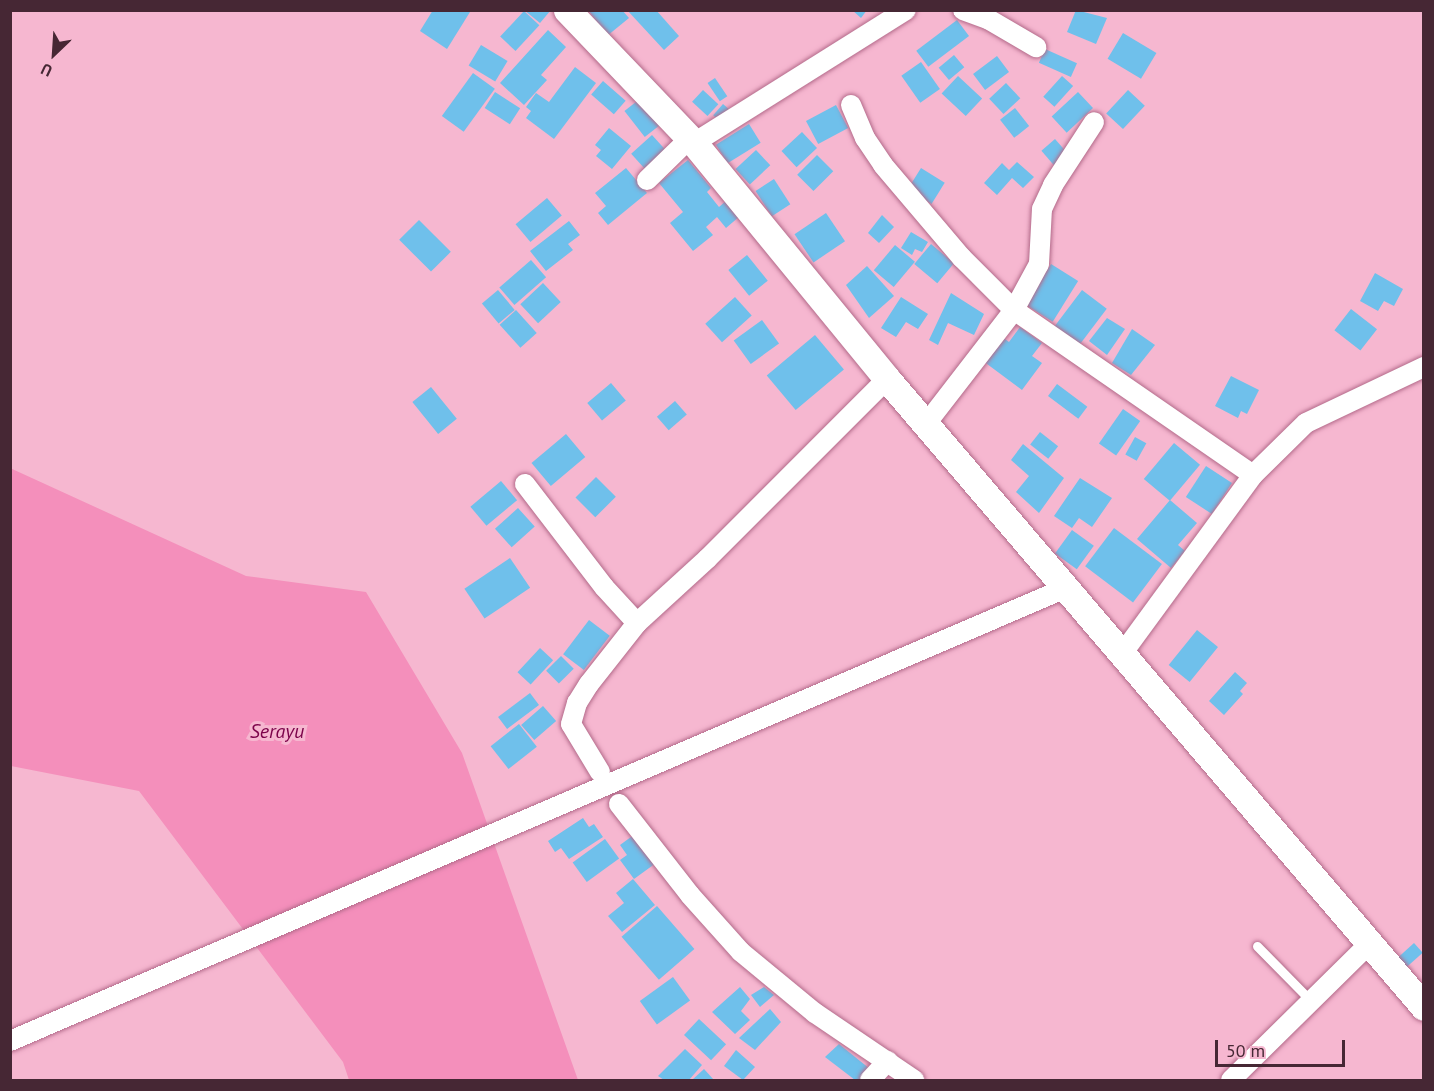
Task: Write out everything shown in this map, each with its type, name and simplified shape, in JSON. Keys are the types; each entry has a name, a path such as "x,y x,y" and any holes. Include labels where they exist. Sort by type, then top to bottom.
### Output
{"main road":[{"path":"567,10 691,141 887,379 1424,1007"}],"street":[{"path":"647,180 691,141 906,10"},
{"path":"963,10 988,19 1035,47"},
{"path":"851,105 865,138 883,165 962,258 1014,310 1253,475"},
{"path":"926,424 1014,310 1039,264 1042,209 1053,185 1094,122"},
{"path":"1122,654 1253,475 1306,423 1424,367"},
{"path":"600,772 571,724 583,694 637,623 706,560 887,379"},
{"path":"525,484 604,587 637,623"},
{"path":"10,1041 1066,588"},
{"path":"619,804 690,895 741,952 814,1013 914,1080"},
{"path":"1231,1080 1369,944"},
{"path":"870,1080 888,1061"}],"lane":[{"path":"1257,946 1311,1001"}],"water":[{"name":"Serayu","path":"10,468 246,576 366,592 462,753 578,1080 349,1080 343,1062 139,791 11,766"}],"building":[{"path":"433,10 470,12 447,49 420,31"},
{"path":"524,10 551,10 540,23"},
{"path":"588,10 622,10 629,18 607,36"},
{"path":"627,10 656,10 679,36 664,50"},
{"path":"852,10 867,10 861,18"},
{"path":"1076,10 1107,18 1096,44 1067,32"},
{"path":"524,11 539,25 515,51 500,37"},
{"path":"957,20 969,36 928,67 916,51"},
{"path":"548,30 566,47 541,75 547,80 524,105 500,83"},
{"path":"1123,33 1156,53 1141,79 1108,59"},
{"path":"481,45 508,61 495,82 469,66"},
{"path":"1045,49 1077,63 1071,77 1039,63"},
{"path":"954,55 964,67 949,80 939,68"},
{"path":"997,56 1009,72 985,90 973,74"},
{"path":"921,62 940,89 920,103 901,76"},
{"path":"575,67 596,83 554,139 526,118 531,111 526,107 536,93 549,102"},
{"path":"473,73 495,89 464,132 442,116"},
{"path":"958,76 982,99 966,116 942,94"},
{"path":"1062,76 1073,86 1054,107 1043,97"},
{"path":"715,78 727,96 720,101 708,83"},
{"path":"603,81 626,101 614,114 591,95"},
{"path":"1006,83 1020,98 1004,114 989,99"},
{"path":"703,90 718,104 707,116 692,102"},
{"path":"1128,90 1145,106 1123,129 1106,113"},
{"path":"495,92 520,108 510,124 485,108"},
{"path":"1078,92 1093,108 1067,133 1052,117"},
{"path":"641,98 661,124 645,137 624,111"},
{"path":"723,104 731,111 721,123 713,115"},
{"path":"836,105 848,128 818,144 806,121"},
{"path":"1015,108 1029,126 1014,138 1000,120"},
{"path":"749,124 761,143 728,163 716,145"},
{"path":"609,128 631,146 612,169 596,156 601,150 595,145"},
{"path":"802,132 817,148 797,167 782,151"},
{"path":"652,135 669,154 648,172 631,154"},
{"path":"1055,139 1070,156 1057,168 1041,151"},
{"path":"756,150 770,165 750,184 736,169"},
{"path":"817,155 833,171 813,191 797,175"},
{"path":"688,160 711,188 707,192 719,207 727,200 740,216 726,228 717,217 706,227 713,235 693,251 670,223 683,212 659,183"},
{"path":"1017,162 1034,177 1023,188 1012,178 997,195 984,183 1002,163 1009,170"},
{"path":"626,168 647,193 608,225 598,213 606,206 595,193"},
{"path":"921,168 945,183 931,204 908,189"},
{"path":"774,179 790,204 772,216 756,191"},
{"path":"547,198 562,216 530,242 516,224"},
{"path":"826,213 845,241 814,262 794,234"},
{"path":"882,215 894,227 879,243 868,233"},
{"path":"419,220 451,252 431,272 399,240"},
{"path":"569,221 580,235 568,244 573,250 546,271 530,251"},
{"path":"911,232 928,242 922,252 915,249 912,255 901,248"},
{"path":"931,244 954,263 937,283 914,264"},
{"path":"895,245 915,262 894,287 874,270"},
{"path":"747,255 768,281 749,296 728,270"},
{"path":"531,260 546,277 514,305 499,288"},
{"path":"1051,264 1078,281 1053,322 1026,305"},
{"path":"867,266 894,296 869,318 846,285"},
{"path":"1375,273 1403,289 1394,306 1384,301 1378,311 1360,301"},
{"path":"543,283 561,302 538,323 520,304"},
{"path":"498,290 515,310 499,323 482,303"},
{"path":"1082,290 1107,309 1078,347 1053,328"},
{"path":"951,293 984,314 974,335 948,323 938,345 929,340"},
{"path":"735,297 752,316 722,342 705,324"},
{"path":"901,297 928,314 918,329 906,322 896,337 881,328"},
{"path":"1351,309 1377,329 1360,351 1334,330"},
{"path":"516,310 537,333 520,348 500,325"},
{"path":"1107,318 1125,329 1107,355 1089,341"},
{"path":"762,320 779,343 751,364 734,341"},
{"path":"1020,327 1042,343 1032,356 1042,363 1022,390 983,361 1001,336 1009,342"},
{"path":"1132,329 1155,345 1131,375 1112,363"},
{"path":"815,335 844,369 796,410 767,375"},
{"path":"1231,376 1259,390 1247,414 1241,411 1238,418 1215,406"},
{"path":"611,383 626,401 602,421 587,403"},
{"path":"1057,384 1087,407 1078,419 1048,396"},
{"path":"431,387 457,419 438,434 412,402"},
{"path":"675,401 687,415 669,430 657,417"},
{"path":"1123,409 1140,421 1116,455 1099,443"},
{"path":"1040,432 1058,446 1048,459 1030,445"},
{"path":"566,434 585,457 551,486 532,463"},
{"path":"1135,437 1146,443 1137,461 1125,454"},
{"path":"1174,443 1200,465 1170,501 1144,479"},
{"path":"1023,444 1064,478 1039,513 1016,492 1029,476 1011,460"},
{"path":"1206,466 1232,483 1212,514 1186,497"},
{"path":"596,477 616,497 595,517 575,498"},
{"path":"1080,478 1112,498 1092,527 1079,518 1072,528 1054,516"},
{"path":"501,481 517,500 486,526 470,507"},
{"path":"1170,500 1197,523 1178,545 1185,551 1171,568 1137,539"},
{"path":"518,508 535,527 512,547 495,529"},
{"path":"1114,528 1162,564 1133,602 1085,566"},
{"path":"1072,530 1094,546 1077,569 1055,553"},
{"path":"510,558 530,588 485,619 464,589"},
{"path":"589,620 610,636 584,670 563,654"},
{"path":"1197,630 1218,647 1190,682 1169,665"},
{"path":"540,648 553,660 531,684 517,672"},
{"path":"561,656 574,669 559,684 546,671"},
{"path":"1235,672 1247,683 1240,691 1243,694 1224,715 1209,701"},
{"path":"530,693 539,705 507,729 498,717"},
{"path":"543,706 556,721 534,740 521,725"},
{"path":"519,724 537,747 508,769 491,746"},
{"path":"583,818 589,827 594,824 603,837 569,859 561,848 555,852 548,841"},
{"path":"635,834 656,863 634,879 620,860 627,855 620,845"},
{"path":"605,839 619,858 587,882 573,863"},
{"path":"633,879 655,905 622,932 608,916 624,903 616,893"},
{"path":"657,906 694,949 659,980 622,937"},
{"path":"1414,943 1423,953 1406,968 1397,958"},
{"path":"673,977 690,1000 657,1025 640,1001"},
{"path":"740,987 750,999 741,1011 750,1020 735,1034 712,1012"},
{"path":"764,987 774,995 760,1007 751,995"},
{"path":"770,1009 781,1022 755,1050 739,1038"},
{"path":"699,1019 726,1044 711,1060 684,1035"},
{"path":"839,1044 870,1069 861,1080 855,1080 825,1057"},
{"path":"685,1049 702,1065 689,1080 664,1080 658,1076"},
{"path":"736,1050 755,1067 743,1080 724,1066"},
{"path":"704,1069 714,1080 692,1080"}]}
